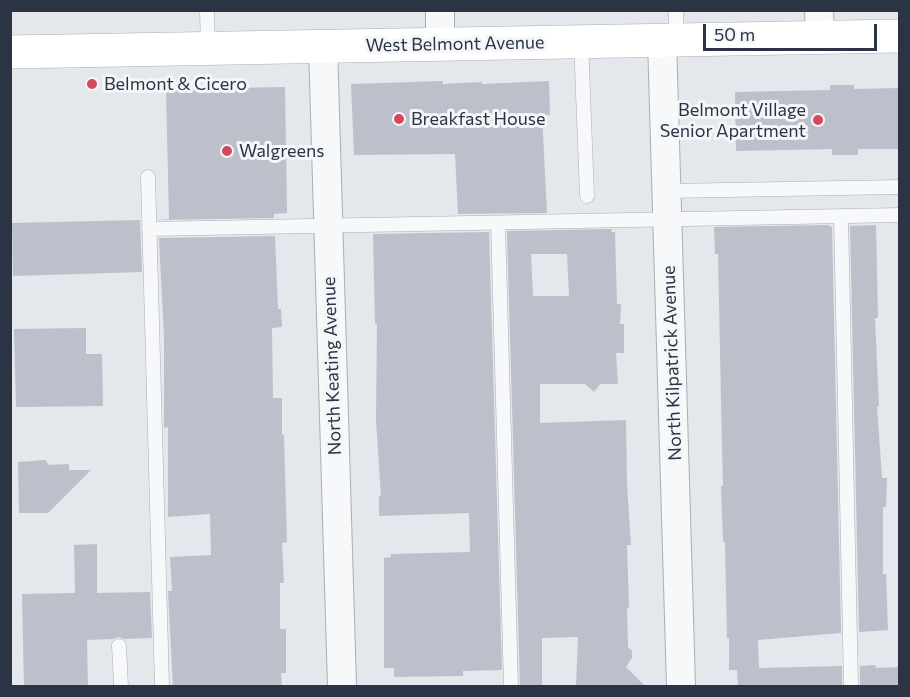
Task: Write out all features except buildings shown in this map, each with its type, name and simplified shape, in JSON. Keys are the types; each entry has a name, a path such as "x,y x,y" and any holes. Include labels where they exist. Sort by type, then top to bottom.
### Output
{"main road":[{"name":"West Belmont Avenue","path":"10,52 580,41 671,30 819,24 900,36"}],"street":[{"path":"440,10 440,44"},
{"name":"North Kilpatrick Avenue","path":"671,30 667,220 681,687"},
{"name":"North Keating Avenue","path":"322,46 342,687"}],"lane":[{"path":"207,10 208,48"},
{"path":"580,41 587,196"},
{"path":"148,177 162,687"},
{"path":"667,191 900,187"},
{"path":"149,229 900,215"},
{"path":"841,216 851,687"},
{"path":"498,223 511,687"},
{"path":"119,646 121,687"}],"place":[{"name":"Belmont & Cicero","path":"92,84"},
{"name":"Breakfast House","path":"399,119"},
{"name":"Belmont Village Senior Apartment","path":"818,120"},
{"name":"Walgreens","path":"227,151"}]}
